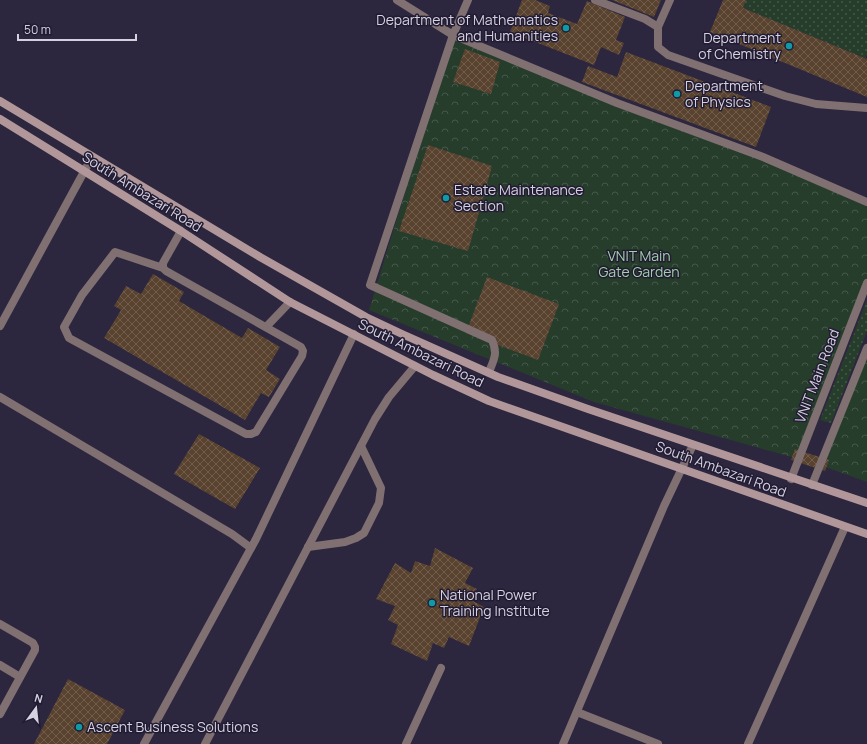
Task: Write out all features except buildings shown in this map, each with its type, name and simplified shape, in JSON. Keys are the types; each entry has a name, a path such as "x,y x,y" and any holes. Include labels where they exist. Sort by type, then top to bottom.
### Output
{"main road":[{"path":"0,101 260,257 366,317 489,372 588,409 792,479 867,503"},
{"name":"South Ambazari Road","path":"0,119 84,172 181,230 290,302 415,366 489,401 867,534"}],"street":[{"path":"397,0 453,35 617,103 764,157 867,202"},
{"path":"468,0 453,35 370,285 492,340 496,348 496,354 489,372"},
{"path":"670,0 658,27 658,46 668,55 785,96 816,104 867,108"},
{"path":"600,1 645,19 658,27"},
{"path":"0,326 92,157"},
{"path":"163,268 163,263 181,230"},
{"path":"115,252 163,268 301,347 303,351 302,356 256,432 246,434 69,338 64,327 82,295 115,252"},
{"name":"VNIT Main Road","path":"792,479 867,283"},
{"path":"266,327 290,302"},
{"path":"144,744 251,548 354,334"},
{"path":"812,485 867,348"},
{"path":"205,744 375,419 389,397 415,366"},
{"path":"0,397 232,534 251,548"},
{"path":"563,744 664,506 693,445"},
{"path":"308,547 345,542 356,538 364,532 379,503 381,488 362,446"},
{"path":"748,744 845,527"},
{"path":"0,624 33,643 35,646 35,650 0,714"},
{"path":"0,665 20,677"},
{"path":"406,744 442,668"},
{"path":"577,712 658,744"}],"green space":[{"path":"746,0 867,0 867,55 865,58 743,8"},
{"name":"VNIT Main Gate Garden","path":"453,35 867,202 867,283 799,459 594,402 369,310"},
{"path":"867,300 867,331 831,423 820,420"},
{"path":"867,348 867,482 820,465"}],"place":[{"name":"Department of Mathematics and Humanities","path":"566,28"},
{"name":"Department of Chemistry","path":"789,46"},
{"name":"Department of Physics","path":"677,94"},
{"name":"Estate Maintenance Section","path":"446,198"},
{"name":"National Power Training Institute","path":"432,603"},
{"name":"Ascent Business Solutions","path":"79,727"}]}
